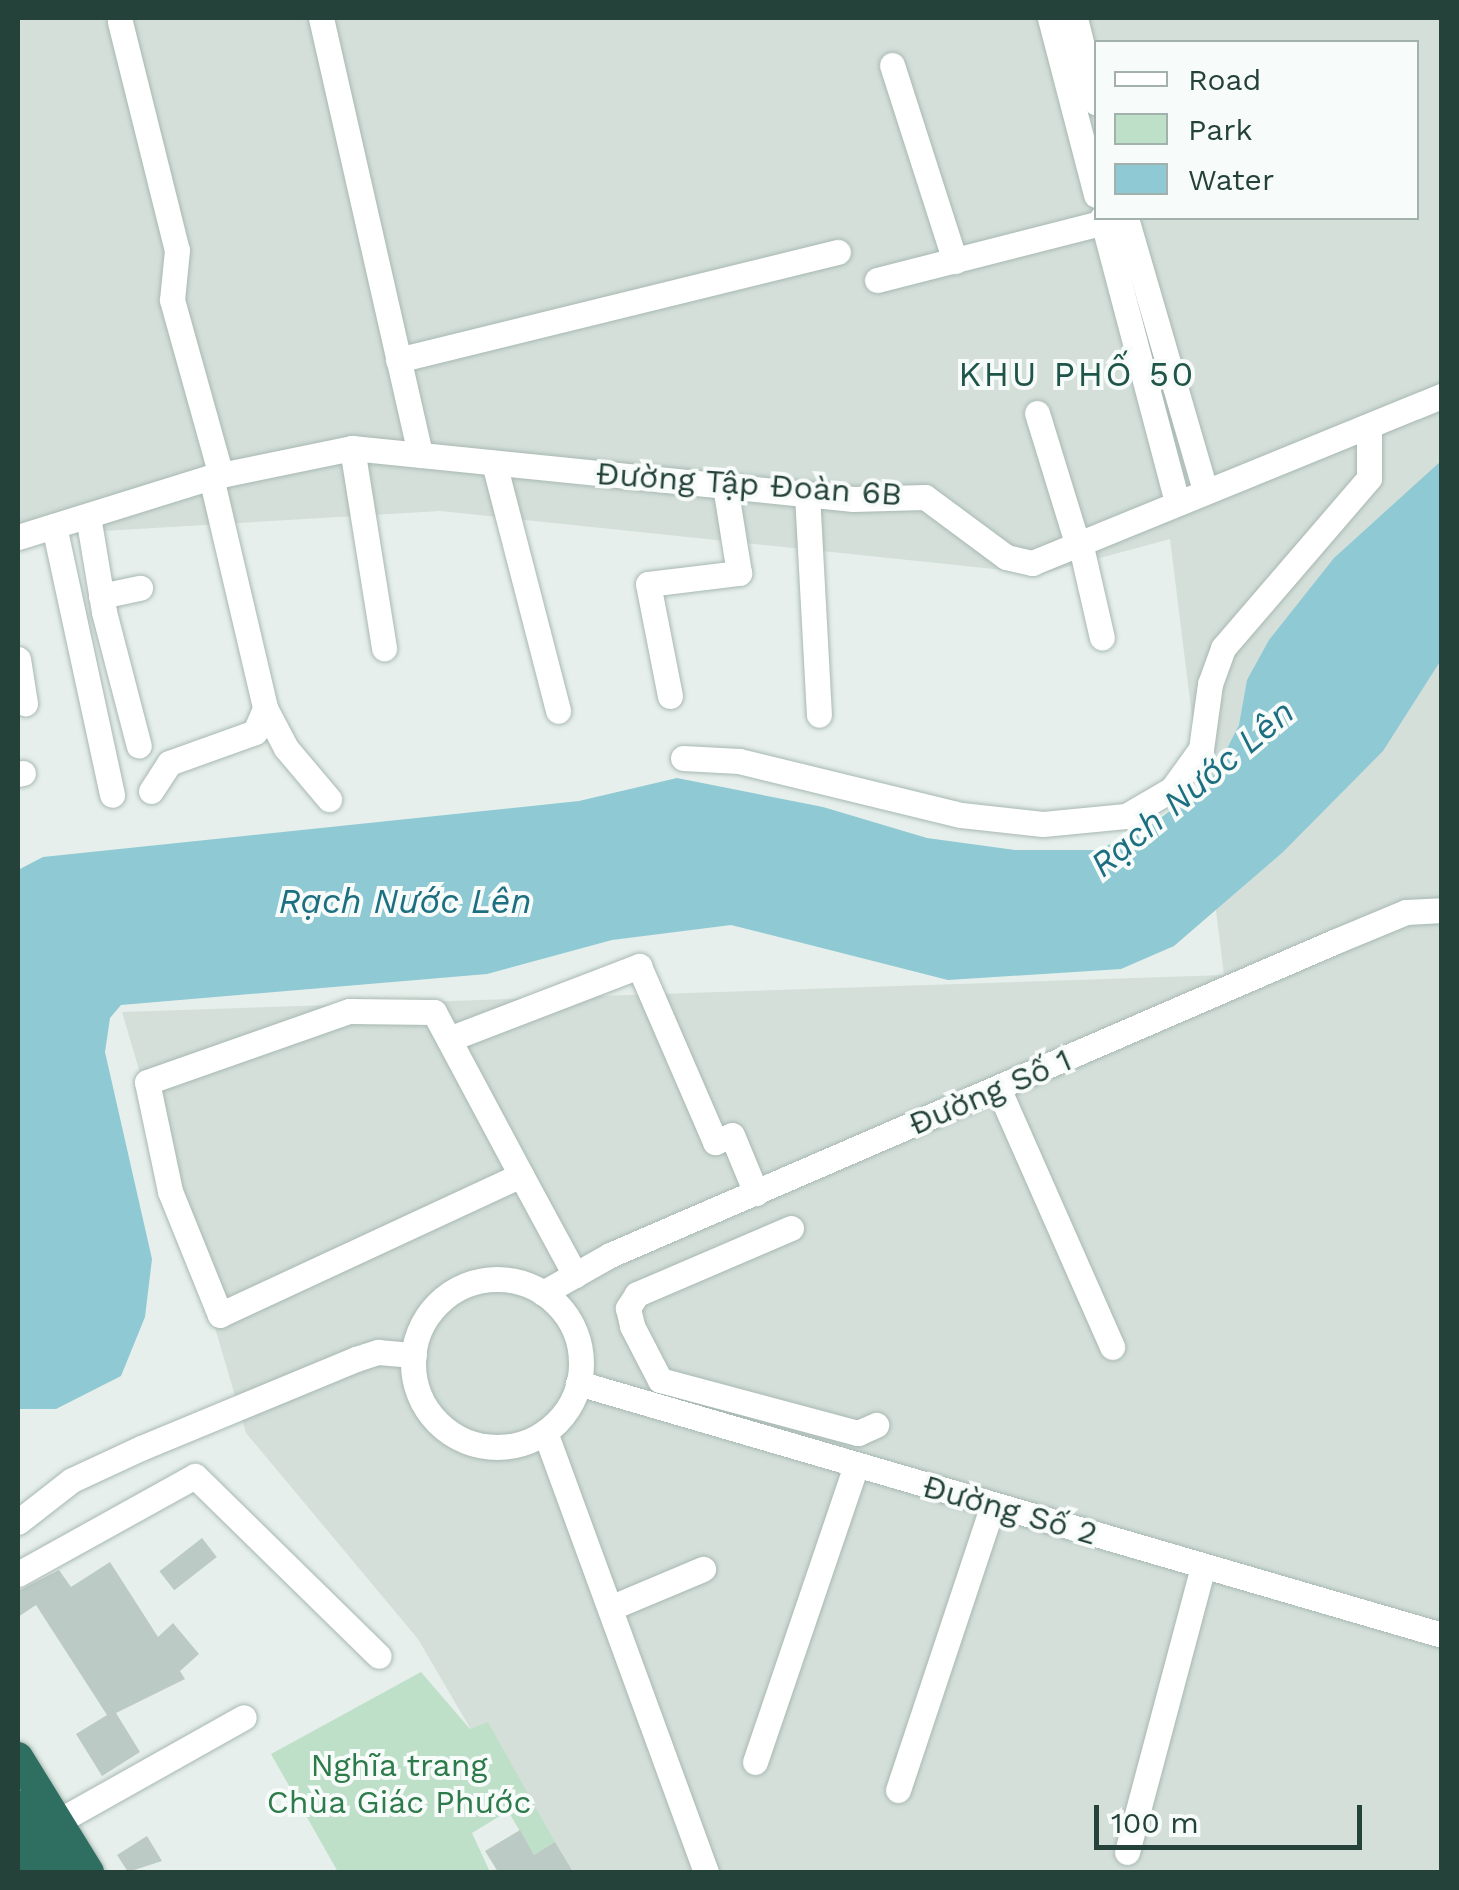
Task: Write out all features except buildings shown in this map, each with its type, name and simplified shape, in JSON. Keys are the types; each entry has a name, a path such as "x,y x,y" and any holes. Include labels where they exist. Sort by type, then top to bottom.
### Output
{"highway":[{"path":"18,1757 89,1872"},
{"path":"18,1805 58,1872"},
{"path":"18,1852 30,1872"}],"street":[{"path":"321,18 420,456"},
{"path":"1050,18 1094,187"},
{"path":"1075,18 1094,94"},
{"path":"120,22 177,250 172,300 216,476 265,708 286,748 329,799"},
{"path":"892,65 954,261"},
{"path":"877,280 1109,220"},
{"path":"1113,220 1205,490"},
{"path":"1113,220 1177,501"},
{"path":"398,360 838,252"},
{"name":"Đường Tập Đoàn 6B","path":"18,538 216,476 352,448 808,494 925,497 1006,557 1032,563 1442,396"},
{"path":"1038,412 1079,543 1102,638"},
{"path":"683,758 738,761 961,814 1043,824 1126,816 1172,789 1200,749 1210,684 1224,648 1369,478 1369,428"},
{"path":"352,448 384,648"},
{"path":"494,463 558,711"},
{"path":"670,696 648,584 739,573 725,486"},
{"path":"808,494 819,715"},
{"path":"88,516 101,596 140,746"},
{"path":"54,526 112,795"},
{"path":"101,596 140,588"},
{"path":"18,660 25,703"},
{"path":"151,791 169,763 255,732 265,708"},
{"name":"Đường Số 1","path":"544,1293 673,1229 1406,912 1442,910"},
{"path":"449,1039 639,966 715,1142 732,1135 756,1194"},
{"path":"522,1175 220,1315 170,1192 147,1082 349,1011 434,1012 522,1175 575,1275"},
{"path":"998,1088 1112,1348"},
{"path":"790,1228 689,1268 637,1294 628,1308 660,1380 858,1433 876,1425"},
{"path":"673,1229 689,1268"},
{"path":"492,1279 544,1293 576,1335 578,1383 570,1406 545,1432 512,1446 458,1438 421,1400 414,1355 430,1314 457,1290 492,1279"},
{"path":"18,1522 72,1480 141,1448 356,1359 378,1352 414,1355"},
{"name":"Đường Số 2","path":"578,1383 1442,1635"},
{"path":"545,1432 706,1872"},
{"path":"755,1762 856,1466"},
{"path":"18,1574 194,1476 378,1656"},
{"path":"898,1790 993,1505"},
{"path":"1128,1852 1203,1566"},
{"path":"610,1608 704,1569"},
{"path":"57,1822 244,1717"}],"shaded area":[{"path":"18,18 1441,18 1441,1872 554,1872 418,1639 246,1433 122,1012 1224,975 1170,539 1041,574 440,511 18,536"}],"green space":[{"name":"Nghĩa trang Chùa Giác Phước","path":"421,1672 470,1729 488,1722 555,1842 534,1855 508,1811 472,1833 490,1872 338,1872 271,1754"}],"water":[{"name":"Rạch Nước Lên","path":"1441,461 1441,660 1383,751 1283,852 1174,946 1121,969 948,980 731,925 612,940 487,974 121,1005 110,1018 105,1052 152,1259 145,1317 121,1376 56,1409 18,1409 18,870 43,857 579,801 677,778 823,807 927,838 1015,850 1096,850 1142,832 1211,780 1239,725 1247,680 1269,640 1334,558"}],"district":[{"name":"KHU PHỐ 50","path":"1077,374"}]}
